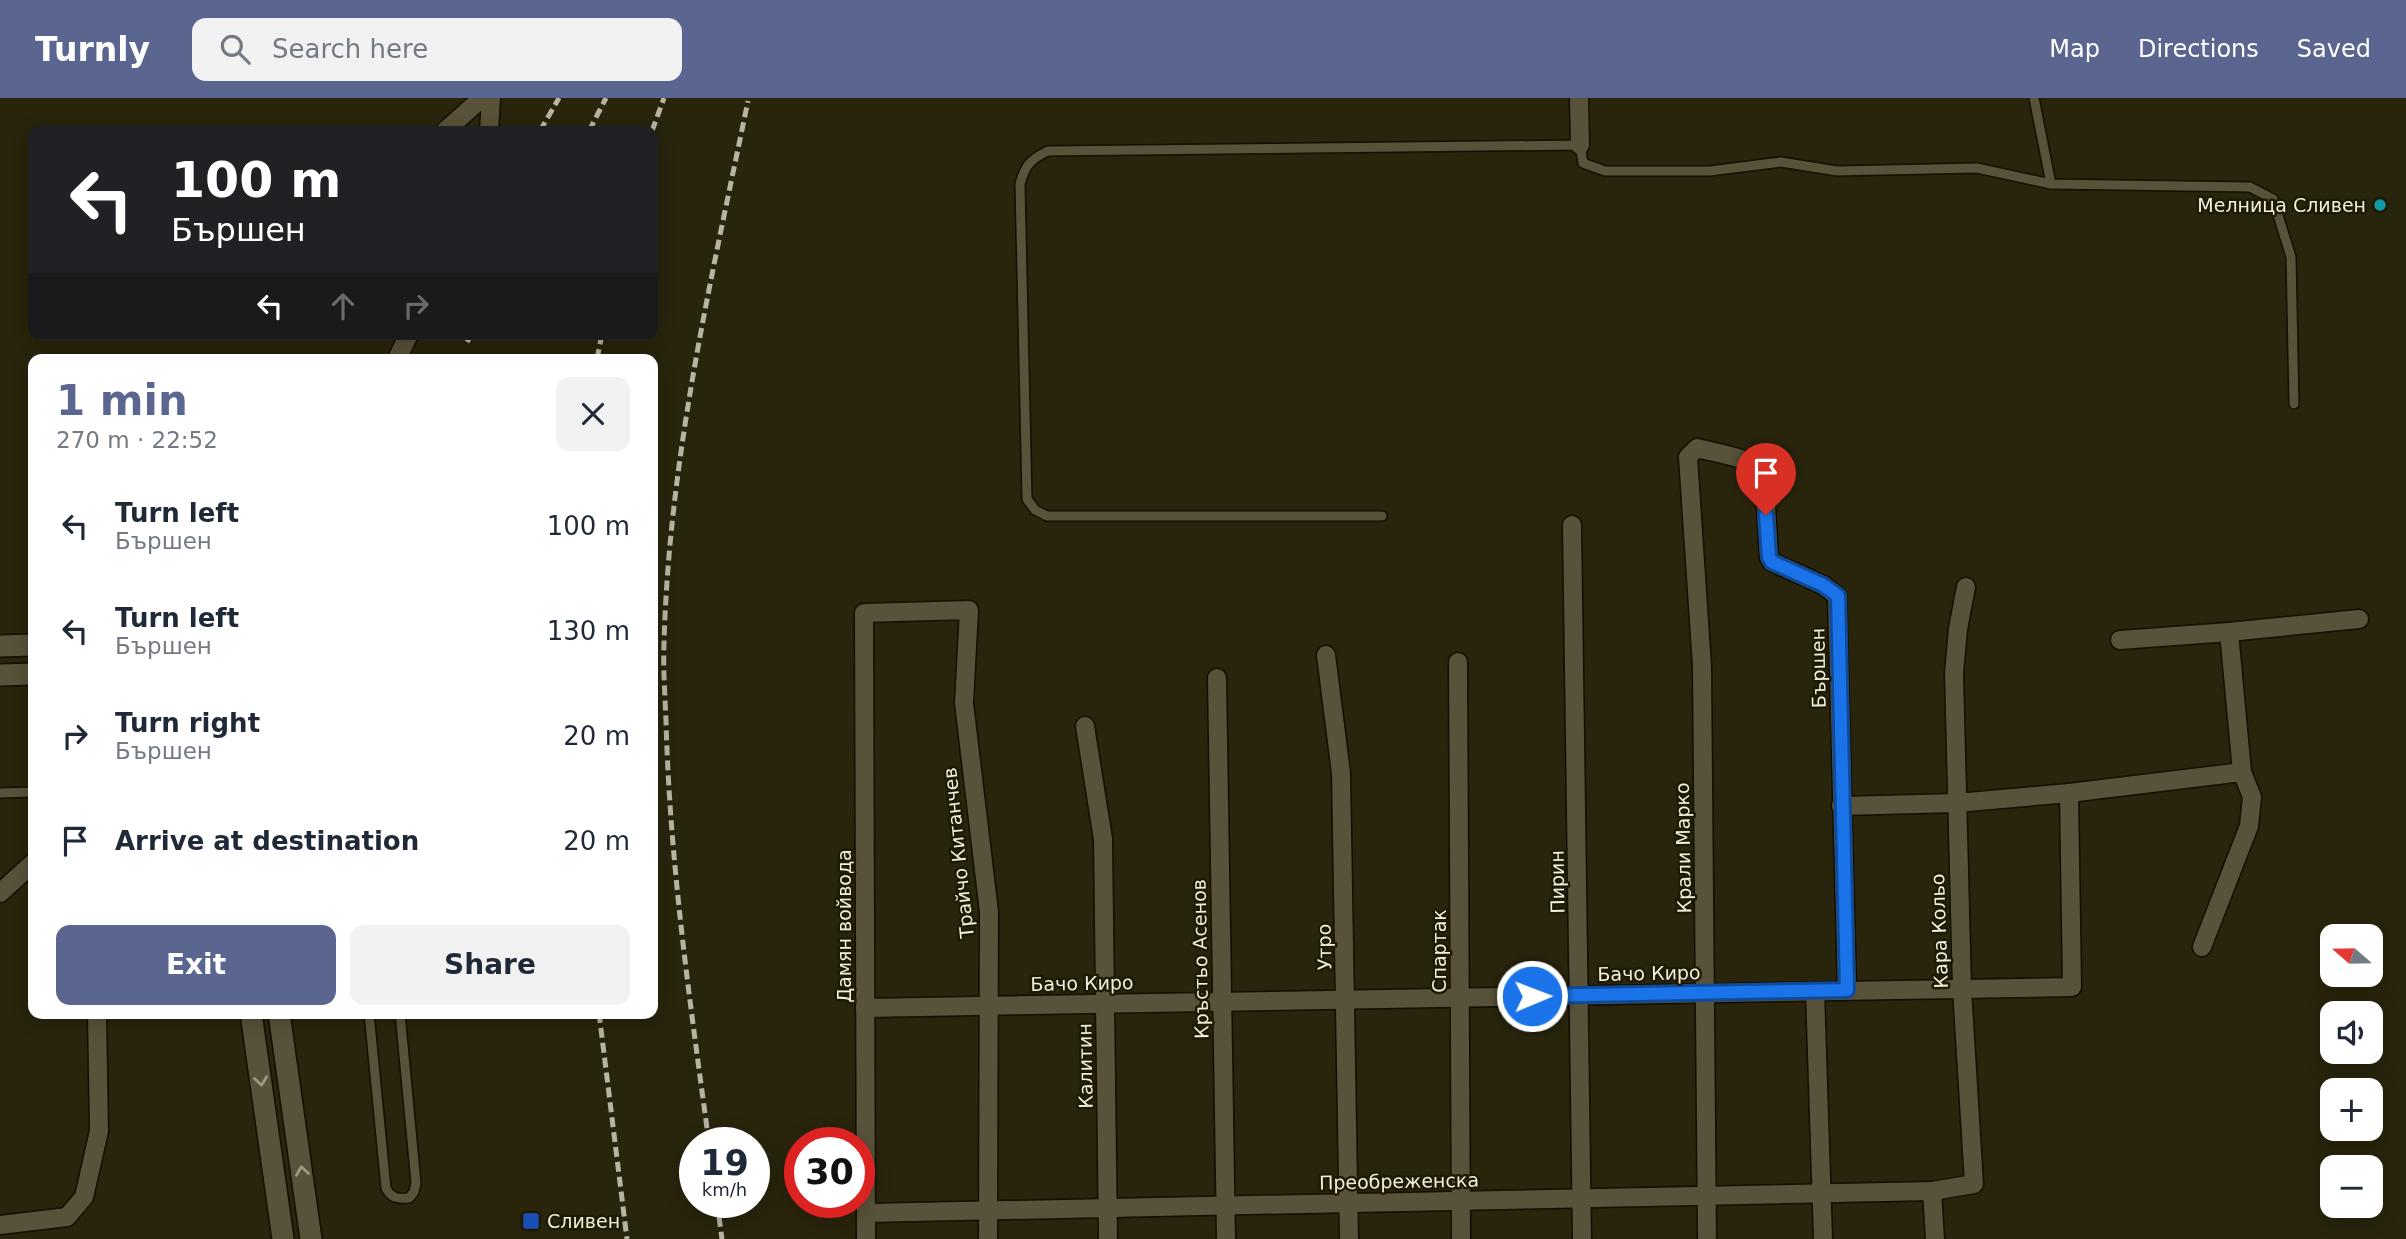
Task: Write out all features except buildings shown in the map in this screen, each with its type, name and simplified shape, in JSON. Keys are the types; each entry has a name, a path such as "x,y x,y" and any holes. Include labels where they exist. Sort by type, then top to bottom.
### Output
{"main road":[{"path":"0,646 28,645"},
{"path":"0,675 28,674"},
{"path":"252,1019 283,1239"},
{"path":"280,1019 311,1239"}],"street":[{"path":"451,126 482,98"},
{"path":"489,126 491,98"},
{"path":"1579,98 1580,145"},
{"name":"Бършен","path":"1688,457 1697,447 1756,465 1764,473 1769,557 1772,562 1823,585 1838,596 1847,990"},
{"name":"Крали Марко","path":"1688,457 1702,666 1707,1239"},
{"name":"Пирин","path":"1573,525 1583,1239"},
{"name":"Кара Кольо","path":"1932,1191 1974,1184 1962,989 1954,673 1958,629 1966,587"},
{"name":"Трайчо Китанчев","path":"864,613 969,610 964,703 989,912 988,1239"},
{"name":"Дамян войвода","path":"864,613 866,1127"},
{"path":"2119,640 2359,618"},
{"path":"2202,947 2249,826 2252,797 2242,772 2229,632"},
{"name":"Утро","path":"1326,655 1341,773 1349,1239"},
{"name":"Спартак","path":"1458,662 1461,1239"},
{"name":"Кръстьо Асенов","path":"1217,678 1226,1239"},
{"name":"Калитин","path":"1085,726 1103,839 1108,1239"},
{"path":"1841,806 1957,803 2069,793 2242,772"},
{"name":"Бачо Киро","path":"866,1008 2072,986 2069,793"},
{"path":"0,893 28,868"},
{"path":"1815,991 1823,1239"},
{"path":"0,1225 67,1217 84,1197 99,1131 97,1019"},
{"path":"1932,1191 1935,1239"},
{"name":"Преобреженска","path":"875,1213 1932,1191"},
{"name":"Дамян войвода","path":"866,1218 866,1239"}],"lane":[{"path":"2034,98 2051,184"},
{"path":"1382,516 1047,516 1035,510 1027,499 1020,184 1024,168 1032,159 1048,151 1580,145 1583,163 1605,171 1710,171 1781,162 1837,171 1977,168 2051,184 2250,187 2273,199 2291,257 2294,404"},
{"path":"0,793 28,792"},
{"path":"370,1019 386,1188 390,1195 398,1199 409,1198 416,1183 401,1019"}],"railway":[{"path":"543,126 559,98"},
{"path":"592,126 606,98"},
{"path":"654,126 664,98"},
{"path":"707,1127 676,881 668,775 664,643 674,506 683,438 706,303 748,101"},
{"path":"598,354 601,340"},
{"path":"600,1019 627,1239"},
{"path":"719,1218 722,1239"}],"place":[{"name":"Мелница Сливен","path":"2380,205"},
{"name":"Сливен","path":"531,1221"}],"route":[{"path":"1532,996 1847,990 1838,596 1823,585 1772,562 1769,557 1766,515"}]}
